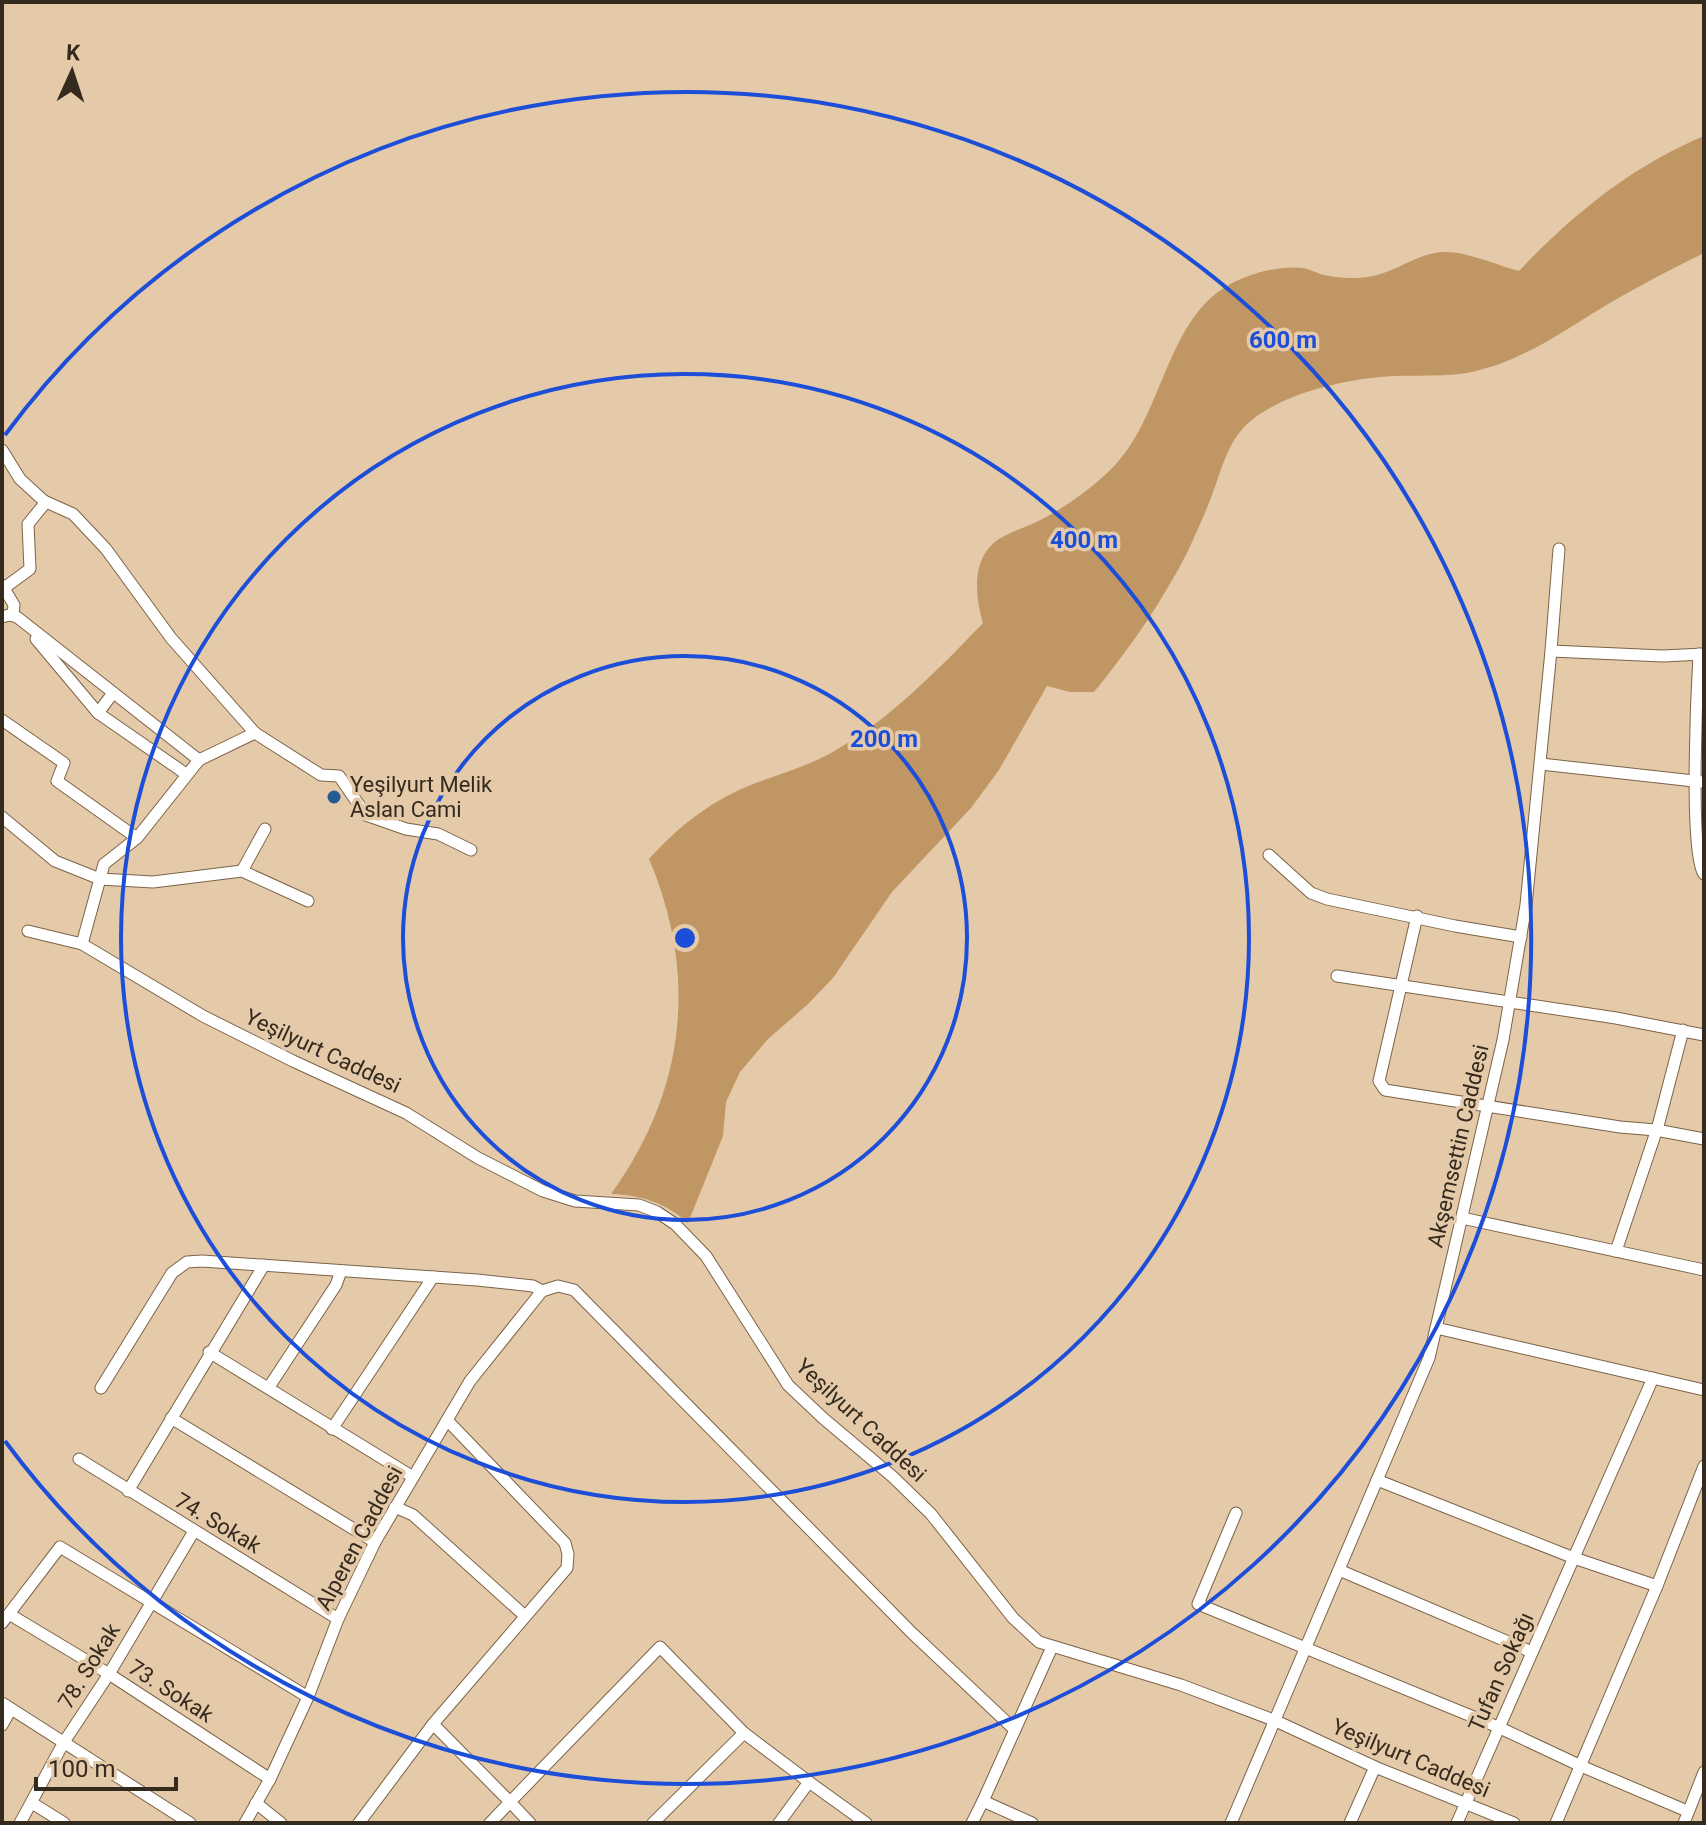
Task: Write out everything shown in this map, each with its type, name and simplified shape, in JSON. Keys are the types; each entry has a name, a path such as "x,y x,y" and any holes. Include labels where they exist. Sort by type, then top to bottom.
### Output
{"street":[{"path":"2,450 20,479 46,502 73,514 106,549 171,638 255,733 321,775 339,776 366,815 406,829 438,834 471,850"},
{"path":"46,502 28,524 30,569 3,587 14,605 13,618 98,713 186,774"},
{"name":"Akşemsettin Caddesi","path":"1231,1823 1429,1358 1487,1107 1521,937 1541,764 1559,549"},
{"path":"13,618 199,760"},
{"path":"1551,651 1663,656 1701,654 1696,844 1699,866 1704,874"},
{"path":"67,678 77,665"},
{"path":"98,713 113,693"},
{"path":"2,720 64,763 57,781 137,838"},
{"path":"82,944 104,864 137,838 199,760 255,733"},
{"path":"1541,764 1700,782"},
{"path":"2,817 55,861 100,879 153,882 242,871 308,901"},
{"path":"242,871 265,829"},
{"path":"1269,855 1311,893 1327,899 1521,937"},
{"path":"1417,916 1379,1084 1392,1093 1704,1139"},
{"name":"Yeşilyurt Caddesi","path":"28,931 82,944 203,1016 406,1113 478,1158 543,1191 575,1201 639,1205 675,1224 706,1256 788,1385 931,1514 1013,1618 1039,1642 1181,1685 1276,1721 1375,1767 1514,1823"},
{"path":"1337,976 1509,1004 1575,1011 1704,1035"},
{"path":"1616,1251 1656,1130 1683,1030"},
{"path":"1462,1218 1704,1270"},
{"path":"101,1388 176,1269 194,1261 433,1277 533,1286 542,1291 558,1286 574,1290 912,1633 1015,1730"},
{"path":"128,1491 264,1265"},
{"path":"269,1387 336,1285 341,1271"},
{"path":"332,1429 433,1277"},
{"name":"Alperen Caddesi","path":"245,1823 270,1779 308,1697 338,1619 375,1542 470,1381 542,1291"},
{"path":"1436,1328 1704,1390"},
{"path":"209,1352 413,1477"},
{"name":"Tufan Sokağı","path":"1457,1823 1653,1378"},
{"path":"171,1418 375,1542"},
{"path":"359,1823 433,1724 567,1568 567,1549 447,1420"},
{"name":"74. Sokak","path":"79,1459 338,1619"},
{"path":"1556,1823 1657,1586 1704,1466"},
{"path":"1377,1480 1574,1558 1657,1586"},
{"path":"395,1507 413,1515 525,1616"},
{"path":"1236,1513 1198,1604 1498,1727 1685,1817 1704,1772"},
{"name":"78. Sokak","path":"20,1823 64,1742 109,1674 194,1531"},
{"path":"6,1618 60,1547 308,1697"},
{"path":"1339,1570 1532,1652"},
{"name":"73. Sokak","path":"6,1618 109,1674 270,1779"},
{"path":"490,1823 660,1647 744,1733 866,1823"},
{"path":"972,1823 1052,1647"},
{"path":"2,1725 6,1706 190,1823"},
{"path":"433,1724 530,1823"},
{"path":"653,1823 744,1733"},
{"path":"1350,1823 1375,1767"},
{"path":"779,1823 809,1782"},
{"path":"983,1801 1032,1823"},
{"path":"32,1803 64,1823"},
{"path":"256,1803 281,1823"}],"shaded area":[{"path":"1704,136 1704,253 1505,362 1467,373 1376,377 1336,384 1277,404 1246,425 1229,449 1178,570 1145,624 1094,692 1070,692 1047,686 999,770 971,808 892,892 833,978 768,1039 740,1072 726,1102 723,1136 688,1223 652,1201 611,1194 636,1155 655,1115 669,1074 676,1032 678,990 675,946 665,903 649,859 682,827 719,801 746,787 821,758 852,740 912,694 948,659 983,623 978,601 978,578 980,566 990,547 999,539 1066,505 1093,486 1116,464 1145,420 1178,344 1207,302 1227,286 1264,271 1294,267 1338,277 1368,277 1438,252 1466,255 1519,271 1560,230 1604,194 1652,162"}],"place":[{"name":"Yeşilyurt Melik Aslan Cami","path":"334,797"}]}
